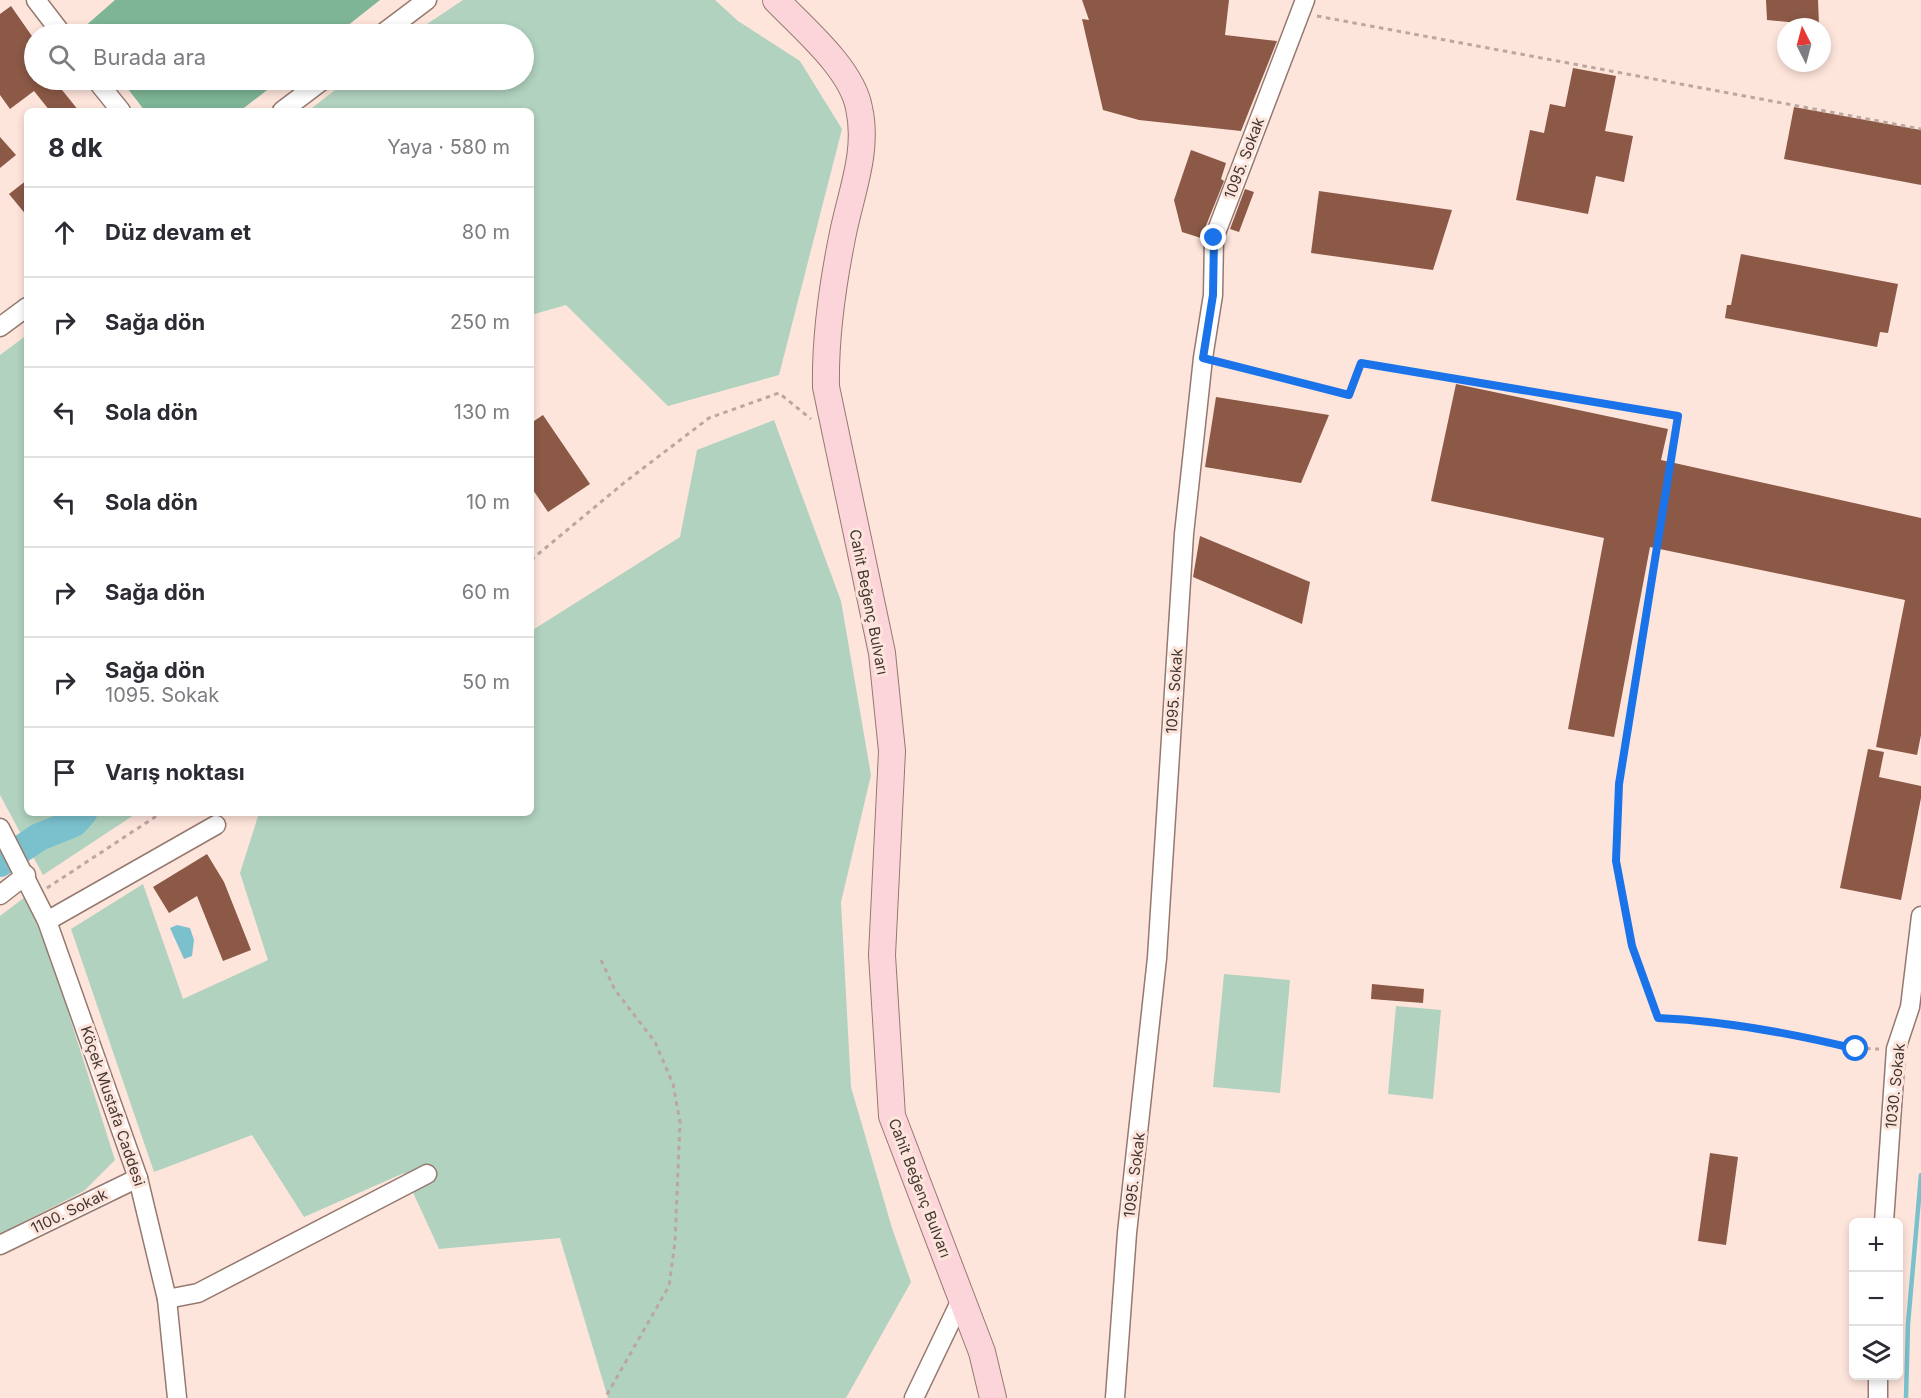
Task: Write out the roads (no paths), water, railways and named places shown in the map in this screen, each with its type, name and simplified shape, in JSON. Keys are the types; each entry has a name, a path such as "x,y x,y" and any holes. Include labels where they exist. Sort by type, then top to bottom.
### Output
{"main road":[{"name":"Cahit Beğenç Bulvarı","path":"776,0 825,50 846,78 859,106 862,155 842,237 825,343 826,387 834,437 882,653 892,750 882,955 892,1116 982,1352 993,1398"},
{"name":"Cahit Beğenç Bulvarı","path":"962,1298 984,1398"}],"street":[{"path":"36,0 54,24"},
{"path":"395,24 427,0"},
{"name":"1095. Sokak","path":"1115,1398 1127,1233 1157,958 1184,534 1203,358 1213,295 1214,238 1303,6"},
{"path":"104,90 119,108"},
{"path":"286,108 310,90"},
{"path":"0,327 24,309"},
{"path":"47,921 216,825"},
{"name":"Köçek Mustafa Caddesi","path":"3,832 47,921 138,1178 167,1299 177,1398"},
{"path":"0,895 26,875"},
{"name":"1030. Sokak","path":"1884,1218 1896,1049 1910,1007 1921,916"},
{"path":"167,1299 198,1293 427,1174"},
{"name":"1100. Sokak","path":"0,1245 138,1178"},
{"path":"914,1398 962,1298"},
{"path":"1878,1380 1878,1398"}],"water":[{"path":"177,925 190,928 194,940 192,956 184,959 170,928"}],"waterway":[{"path":"0,863 39,837 74,823 80,816"},
{"path":"1906,1398 1908,1324 1921,1175"}]}
